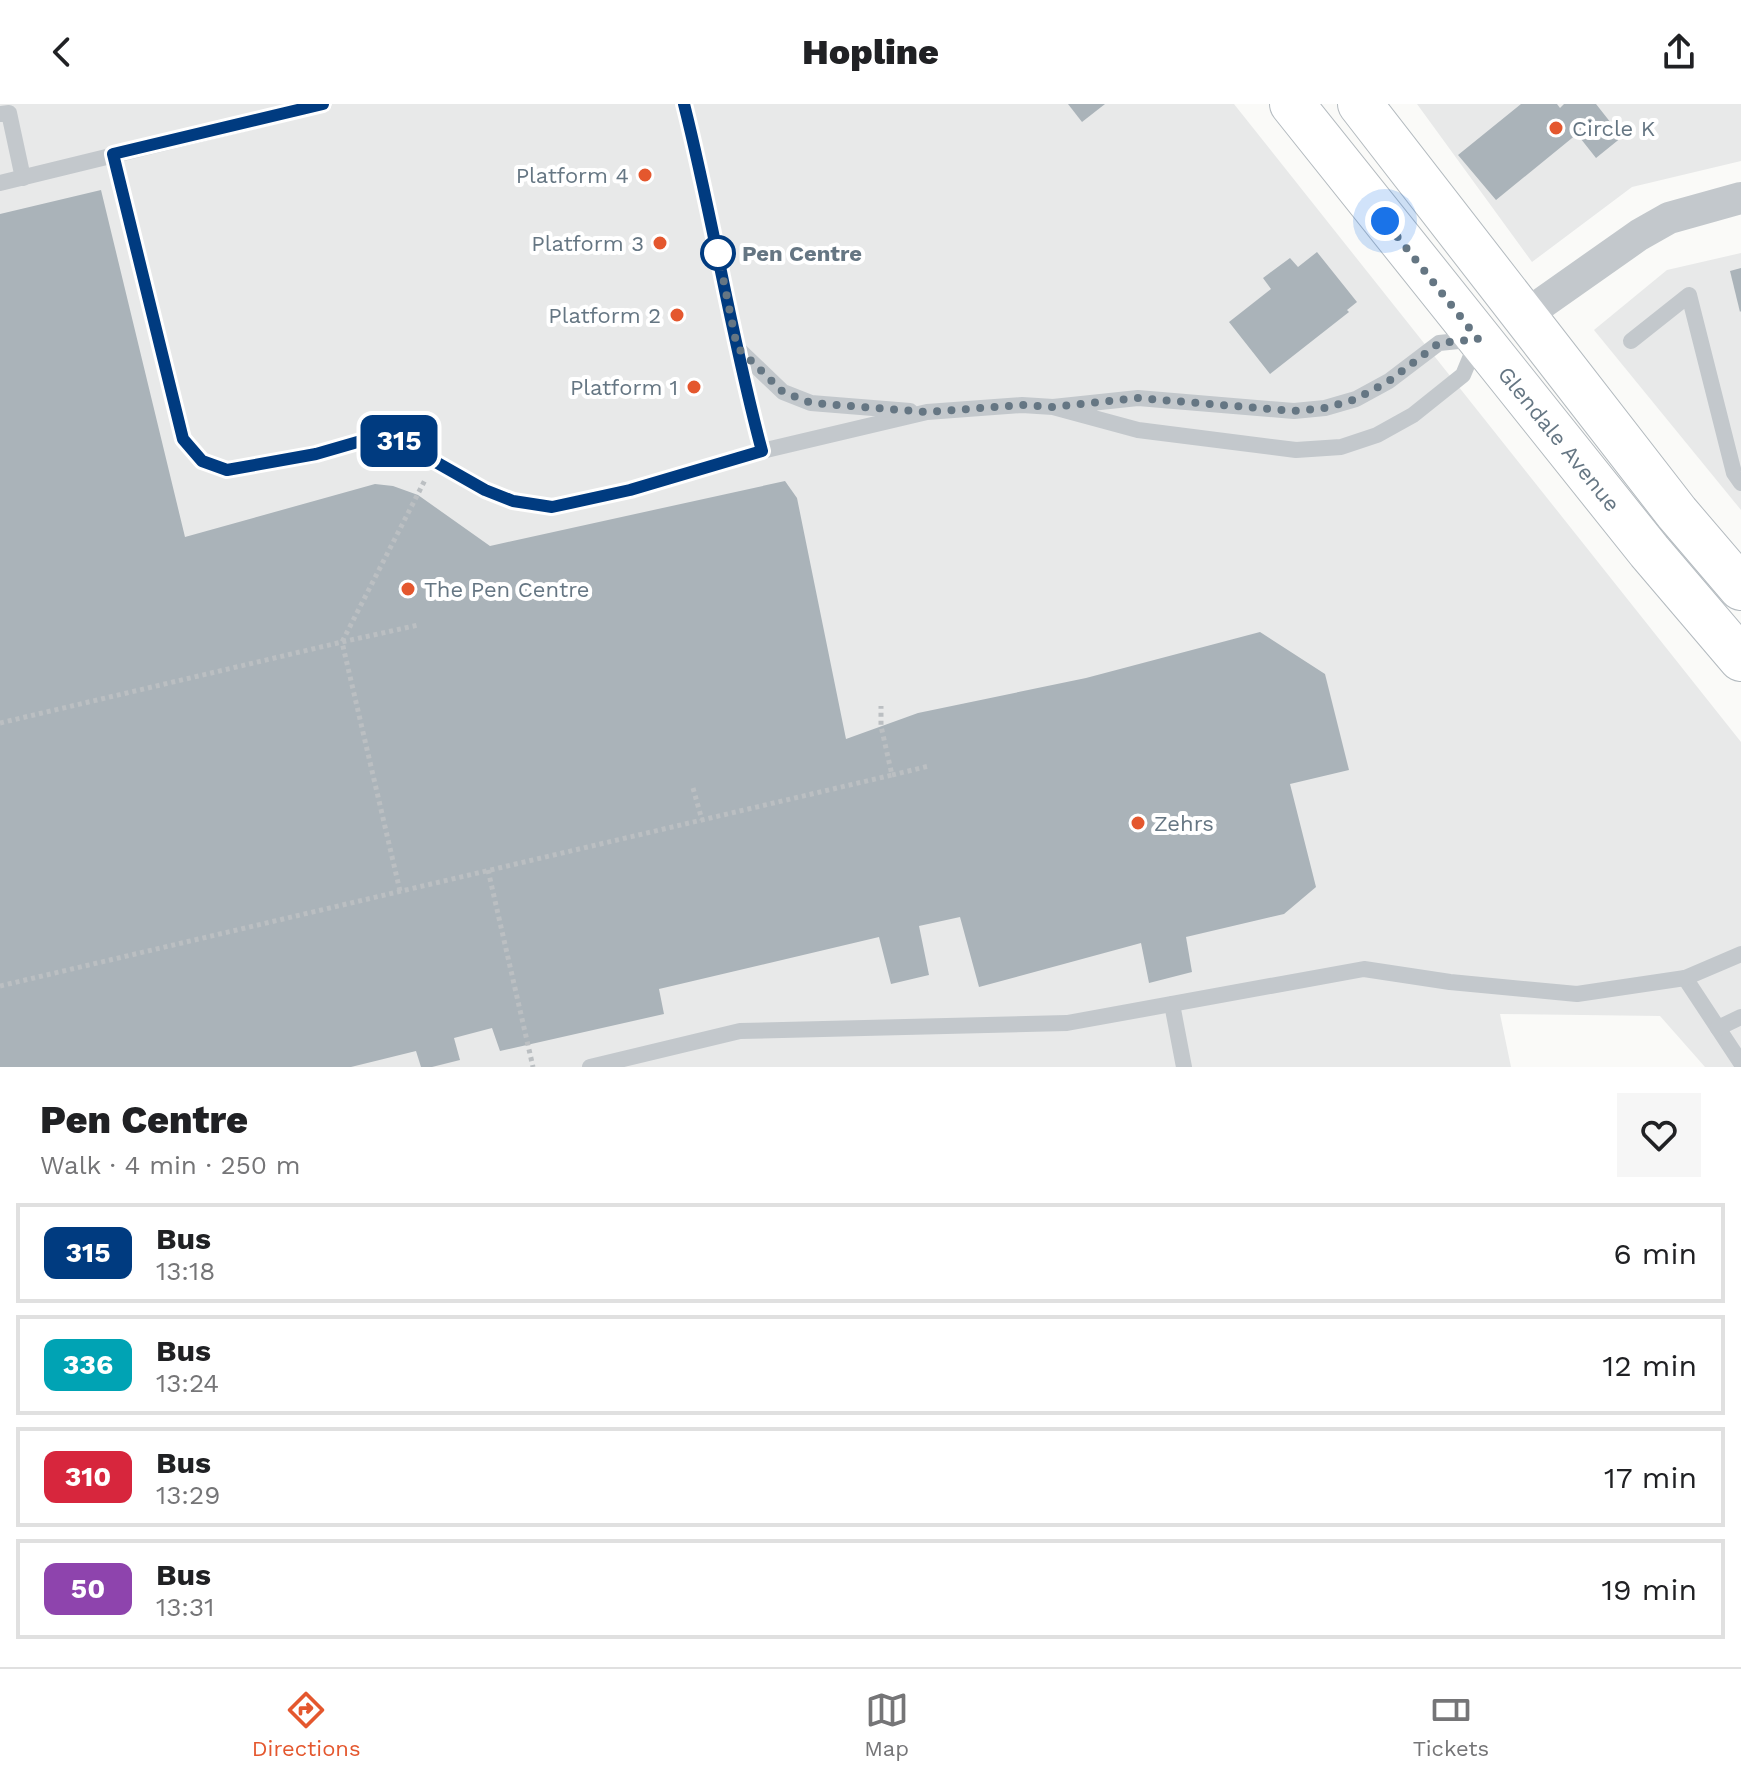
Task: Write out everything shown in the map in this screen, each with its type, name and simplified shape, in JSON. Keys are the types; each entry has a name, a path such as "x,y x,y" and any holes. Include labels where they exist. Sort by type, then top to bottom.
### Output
{"main road":[{"name":"Glendale Avenue","path":"1292,104 1649,551 1741,659"},
{"name":"Glendale Avenue","path":"1360,104 1677,513 1741,588"},
{"path":"1478,339 1524,316"}],"street":[{"path":"1524,316 1639,235 1669,218 1741,198"}],"lane":[{"path":"0,183 324,104"},
{"path":"684,104 762,451"},
{"path":"0,114 9,113 23,178"},
{"path":"113,154 183,439 202,461 227,470 316,454 361,441 397,440 485,490 513,501 552,507 630,490 762,451 927,412"},
{"path":"1631,341 1689,295 1734,473 1741,483"},
{"path":"737,347 783,392 811,403 927,412 1022,405 1053,407 1138,398 1294,411 1325,408 1356,399 1389,381 1439,343 1478,339 1463,375 1413,415 1377,435 1341,447 1296,450 1138,430 1053,407"},
{"path":"590,1067 740,1031 1067,1023 1364,969 1450,982 1577,994 1685,978 1741,954"},
{"path":"1685,978 1741,1063"},
{"path":"1172,1004 1184,1067"},
{"path":"1718,1028 1741,1017"}],"path":[{"path":"400,891 342,642 418,495"},
{"path":"0,723 418,625"},
{"path":"881,706 881,726 892,775"},
{"path":"0,986 929,766"},
{"path":"693,788 702,820"},
{"path":"488,870 533,1067"}],"shaded area":[{"path":"0,104 1234,104 1741,742 1741,1067 1705,1067 1660,1016 1500,1014 1511,1067 0,1067"},
{"path":"1417,104 1741,104 1741,161 1632,187 1532,262"},
{"path":"1741,253 1741,510 1594,330 1667,270"}],"building":[{"path":"1068,104 1105,104 1082,122"},
{"path":"1521,104 1557,104 1560,108 1564,104 1596,104 1622,137 1596,158 1577,134 1496,200 1458,155"},
{"name":"The Pen Centre","path":"101,190 185,537 375,484 393,486 418,495 490,546 785,481 797,498 846,739 918,713 1086,678 1260,632 1325,674 1349,770 1290,784 1316,887 1284,914 1186,937 1192,972 1149,983 1141,943 979,987 960,917 919,926 929,975 891,984 879,937 659,989 664,1014 500,1051 492,1028 454,1038 460,1060 432,1067 421,1067 416,1051 351,1067 0,1067 0,214"},
{"path":"1317,252 1357,302 1347,310 1349,312 1270,374 1229,322 1271,289 1263,278 1290,258 1298,267"},
{"path":"1741,268 1741,311 1740,312 1730,271"}],"bus line":[{"name":"315","path":"323,104 113,154 183,439 202,461 227,470 316,454 361,441 381,438 397,440 485,490 513,501 552,507 630,490 762,451 684,104"}],"place":[{"name":"Circle K","path":"1556,128"},
{"name":"Platform 4","path":"645,175"},
{"name":"Platform 3","path":"660,243"},
{"name":"Pen Centre","path":"718,253"},
{"name":"Platform 2","path":"677,315"},
{"name":"Platform 1","path":"694,387"},
{"name":"The Pen Centre","path":"408,589"},
{"name":"Zehrs","path":"1138,823"}],"route":[{"path":"718,253 737,347 783,392 811,403 927,412 1022,405 1053,407 1138,398 1294,411 1325,408 1356,399 1389,381 1439,343 1478,339 1385,221"}]}
